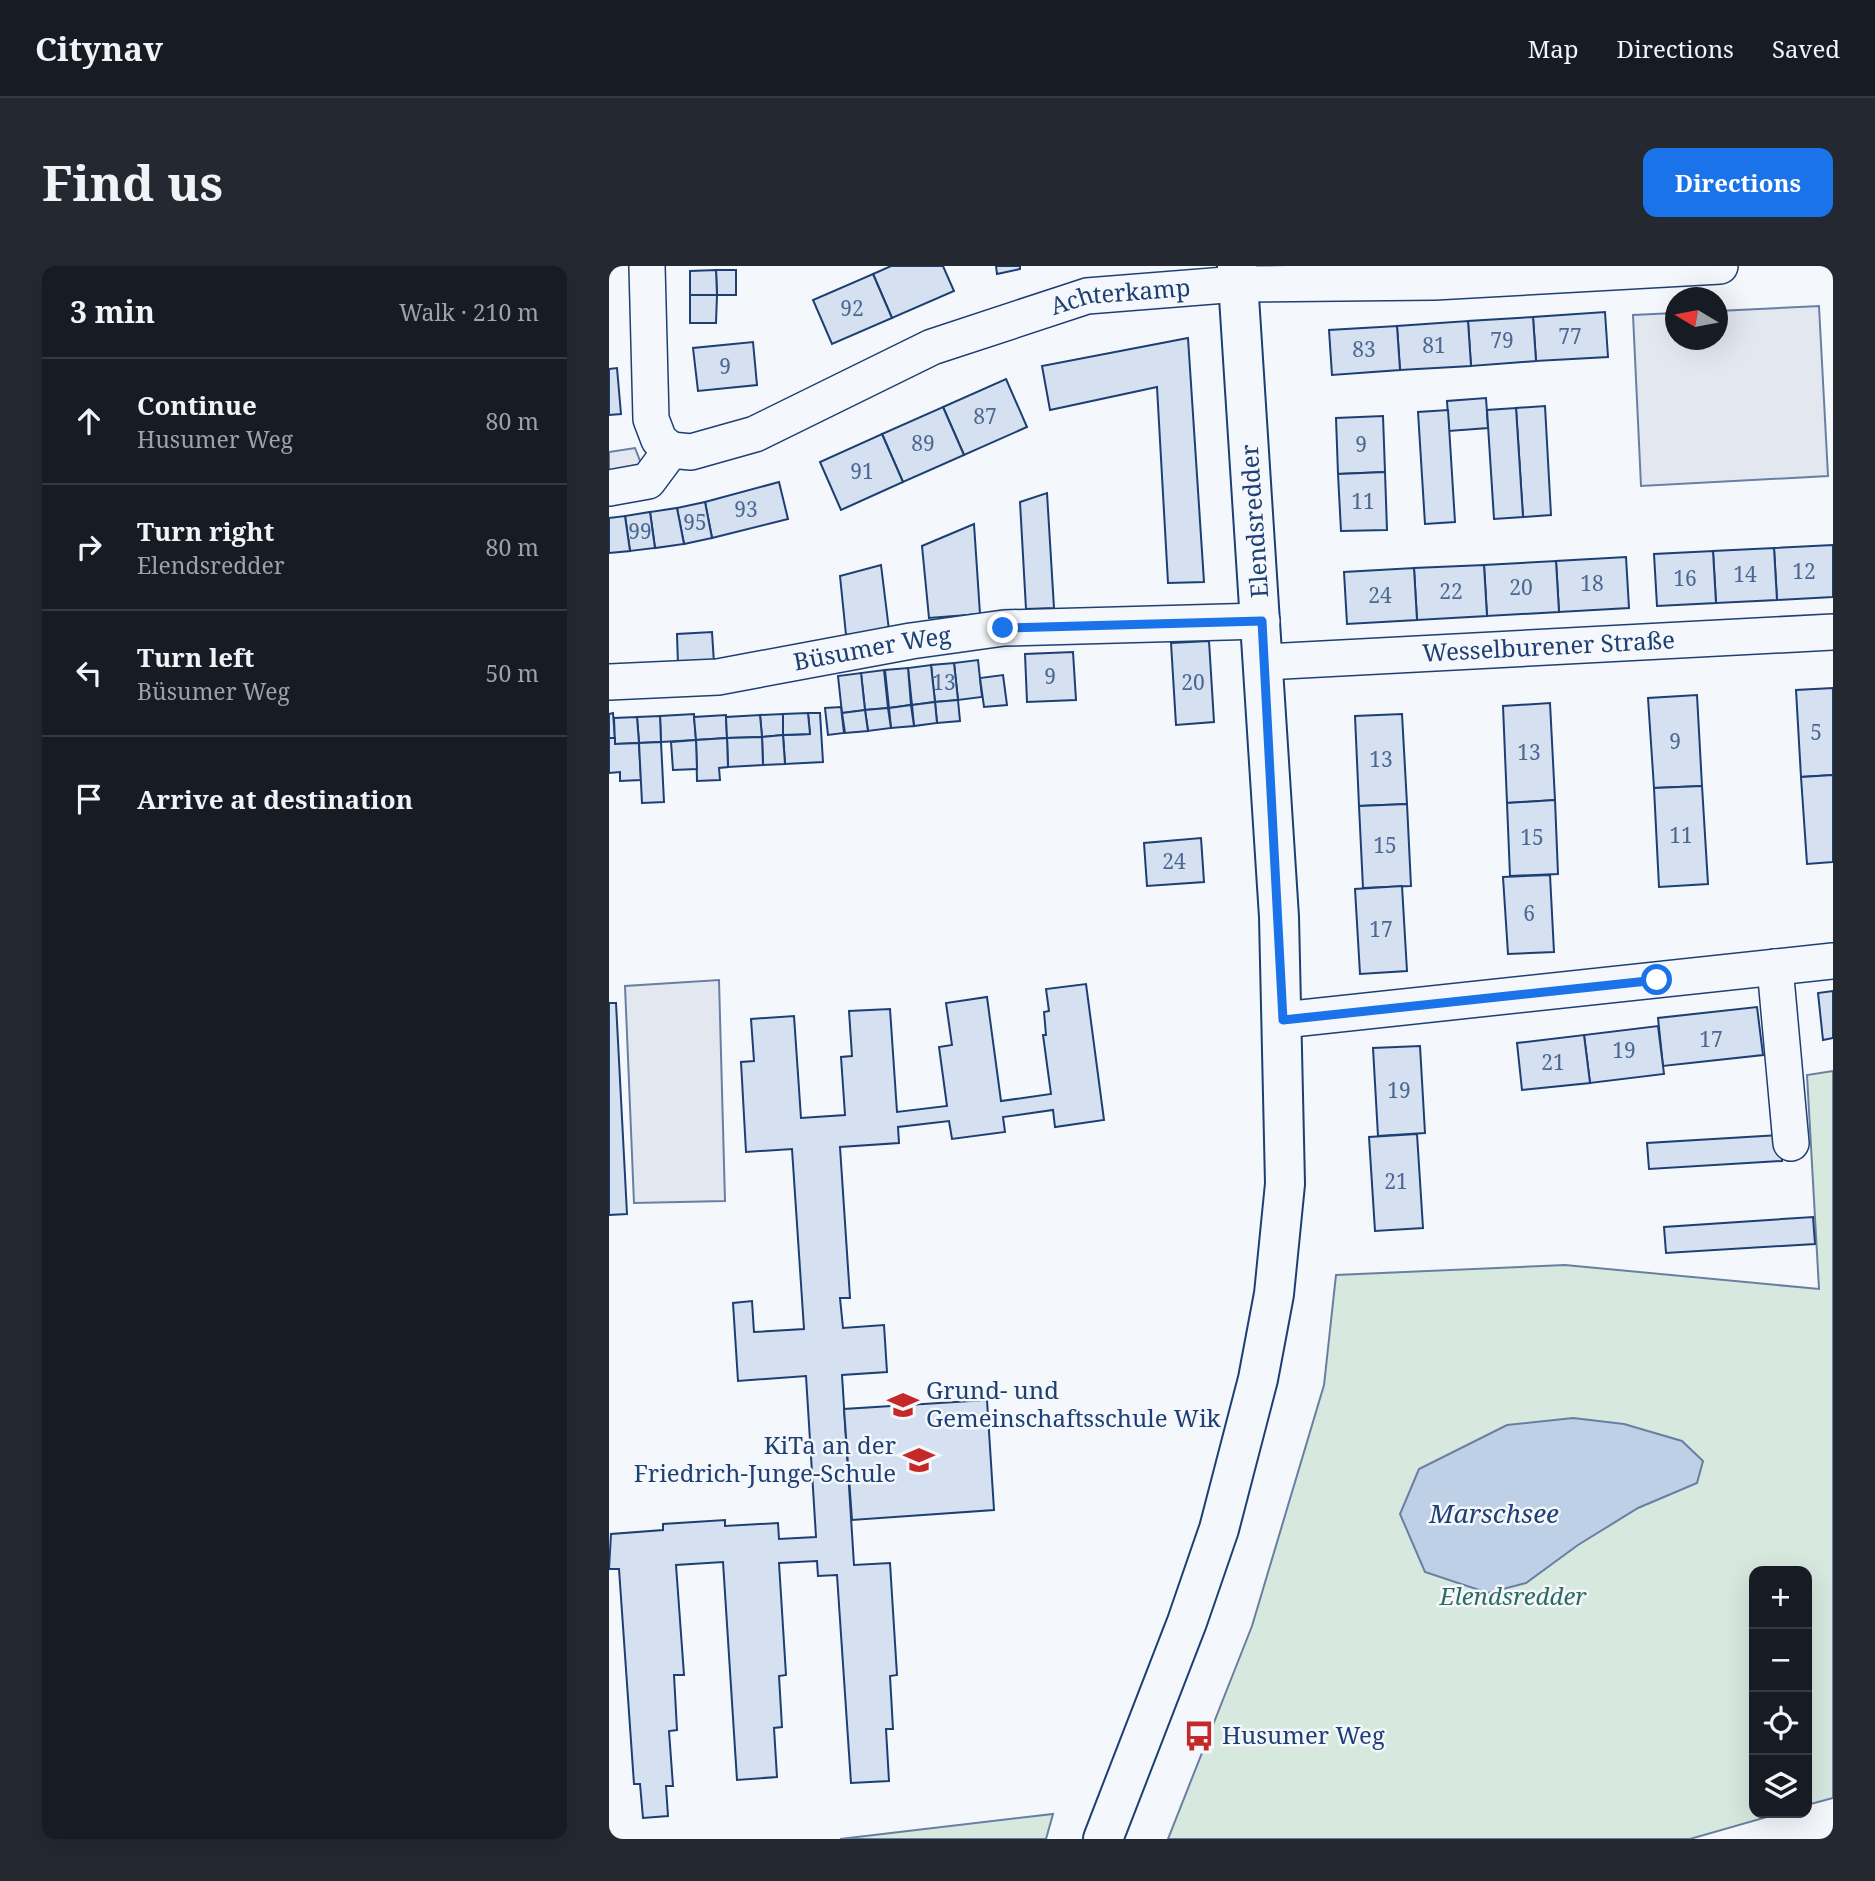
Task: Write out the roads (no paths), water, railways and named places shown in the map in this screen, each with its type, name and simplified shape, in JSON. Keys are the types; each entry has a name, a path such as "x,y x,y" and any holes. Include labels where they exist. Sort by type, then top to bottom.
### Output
{"main road":[{"name":"Elendsredder","path":"1103,1839 1205,1569 1258,1380 1274,1294 1285,1184 1283,1020 1262,621 1238,275"}],"street":[{"path":"609,488 648,481 671,450 659,440 651,419 647,266"},
{"name":"Achterkamp","path":"671,450 691,452 755,434 932,347 1087,296 1238,275 1434,282 1720,266"},
{"name":"Büsumer Weg","path":"609,682 718,677 911,640 1003,628 1262,621"},
{"name":"Wesselburener Straße","path":"1264,662 1833,632"},
{"path":"1283,1020 1833,961"},
{"path":"1775,967 1791,1143"}],"water":[{"name":"Marschsee","path":"1573,1418 1624,1424 1682,1441 1703,1461 1697,1483 1638,1508 1578,1545 1526,1583 1488,1593 1425,1572 1400,1514 1419,1469 1507,1425"}],"place":[{"name":"Grund- und Gemeinschaftsschule Wik","path":"903,1405"},
{"name":"KiTa an der Friedrich-Junge-Schule","path":"919,1460"},
{"name":"Husumer Weg","path":"1199,1736"}]}
